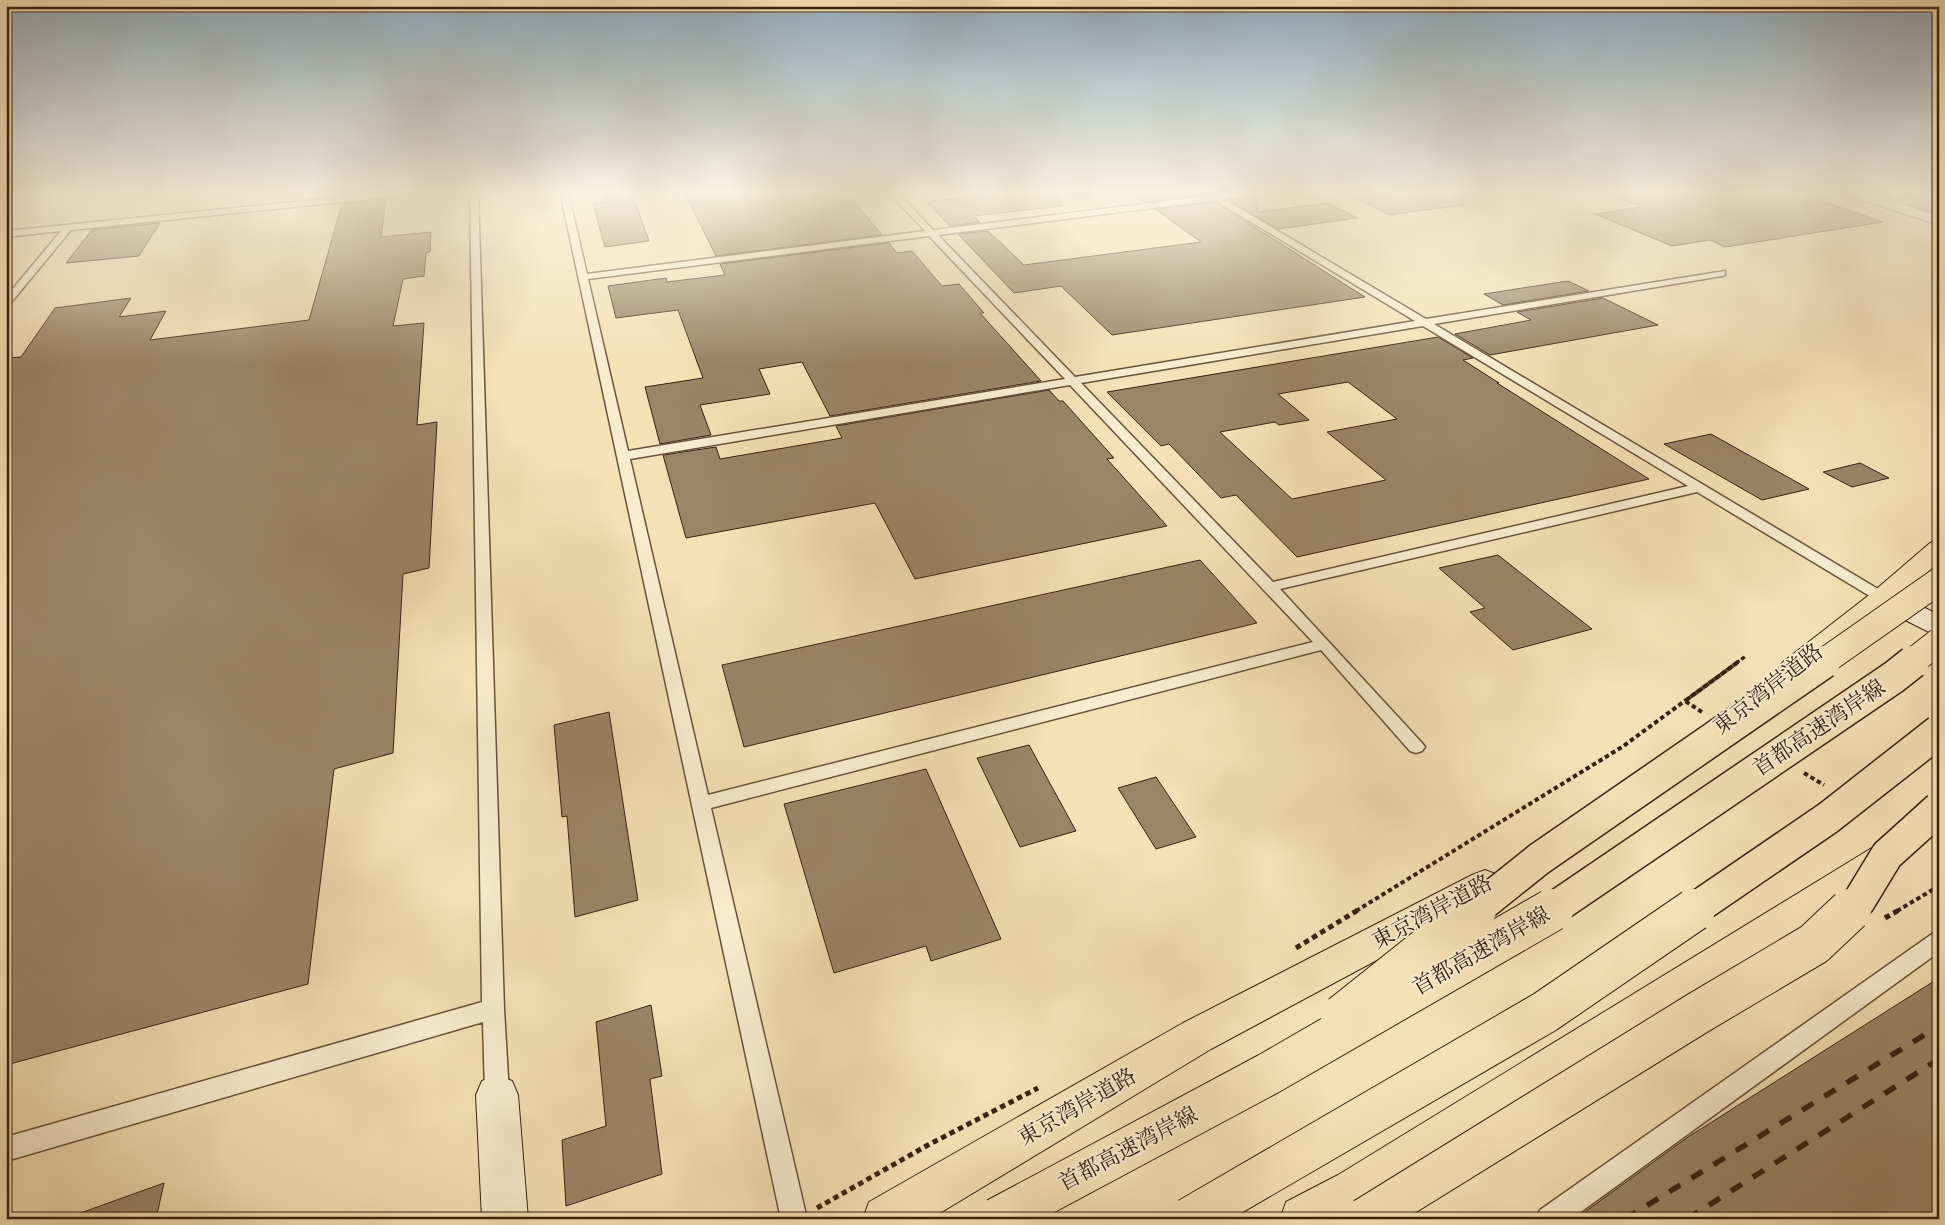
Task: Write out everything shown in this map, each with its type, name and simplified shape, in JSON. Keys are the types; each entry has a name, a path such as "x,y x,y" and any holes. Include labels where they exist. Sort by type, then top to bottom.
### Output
{"highway":[{"name":"東京湾岸道路","path":"886,1219 1197,1036 1594,826 1883,598 1939,548"},
{"path":"1268,1074 1539,859 1939,581"},
{"name":"首都高速湾岸線","path":"998,1219 1268,1074 1560,905 1894,678 1939,641"},
{"path":"1189,1219 1545,1012 1828,818 1939,731"},
{"path":"1303,1219 1364,1209 1487,1145 1698,1013 1814,944 1859,901 1885,858 1939,808"},
{"path":"1364,1209 1939,823"}],"street":[{"path":"1883,598 1939,626"},
{"path":"497,1095 505,1219"}],"lane":[{"path":"6,303 51,249"},
{"path":"475,249 493,1008 497,1095"},
{"path":"577,249 794,1219"},
{"path":"583,276 800,249"},
{"path":"947,249 1324,644 1416,747"},
{"path":"1302,249 1883,598"},
{"path":"623,456 1722,272"},
{"path":"1269,587 1700,487"},
{"path":"702,804 1324,644"},
{"path":"1548,1219 1939,940"},
{"path":"6,1150 493,1008"}],"path":[{"path":"1289,952 1630,742 1746,656"},
{"path":"1630,742 1685,701"},
{"path":"815,1209 928,1145 1040,1087"}],"building":[{"path":"77,249 143,249 139,256 66,263"},
{"path":"329,249 430,249 430,252 426,253 424,276 403,279 393,326 424,323 417,425 437,422 429,568 403,574 393,753 334,769 308,984 6,1065 6,358 21,357 55,308 131,298 119,317 166,311 150,340 309,320"},
{"path":"713,249 770,249 716,256"},
{"path":"839,249 894,249 897,253 912,251 942,286 959,284 984,313 980,313 1041,381 830,416 802,362 759,369 770,394 700,405 711,435 660,444 645,387 703,378 678,310 616,318 608,286 666,278 667,282 725,275 720,264"},
{"path":"972,249 1007,249 1024,265 1146,249 1289,249 1365,297 1112,335 1061,286 1014,293"},
{"path":"1568,281 1589,291 1503,305 1484,294"},
{"path":"1603,298 1658,325 1490,355 1455,334 1531,320 1517,312"},
{"path":"1438,337 1473,358 1463,360 1499,383 1497,383 1649,479 1297,557 1236,495 1221,498 1169,444 1161,446 1107,392","holes":["1348,382 1397,419 1327,432 1386,480 1292,499 1220,432 1275,422 1279,425 1309,420 1278,394"]},
{"path":"1049,390 1059,401 1063,401 1114,458 1107,459 1167,526 915,579 875,503 686,538 663,455 716,447 720,459 842,438 836,426"},
{"path":"1711,434 1809,489 1762,500 1664,444"},
{"path":"1860,463 1889,478 1852,487 1823,472"},
{"path":"1498,555 1592,629 1513,650 1470,612 1485,608 1439,568"},
{"path":"1200,560 1257,623 744,747 722,665"},
{"path":"609,712 638,900 575,917 567,816 562,817 554,725"},
{"path":"1029,745 1076,831 1020,847 977,758"},
{"path":"926,769 1001,939 931,961 926,946 834,973 784,804"},
{"path":"1156,777 1196,837 1156,849 1118,788"},
{"path":"1939,978 1939,1219 1575,1219 1688,1137"},
{"path":"651,1005 662,1076 650,1079 662,1174 566,1206 562,1140 606,1126 596,1022"},
{"path":"164,1183 156,1219 72,1219 72,1216"}],"railway":[{"path":"1625,1219 1939,1026"},
{"path":"1687,1219 1939,1059"}]}
